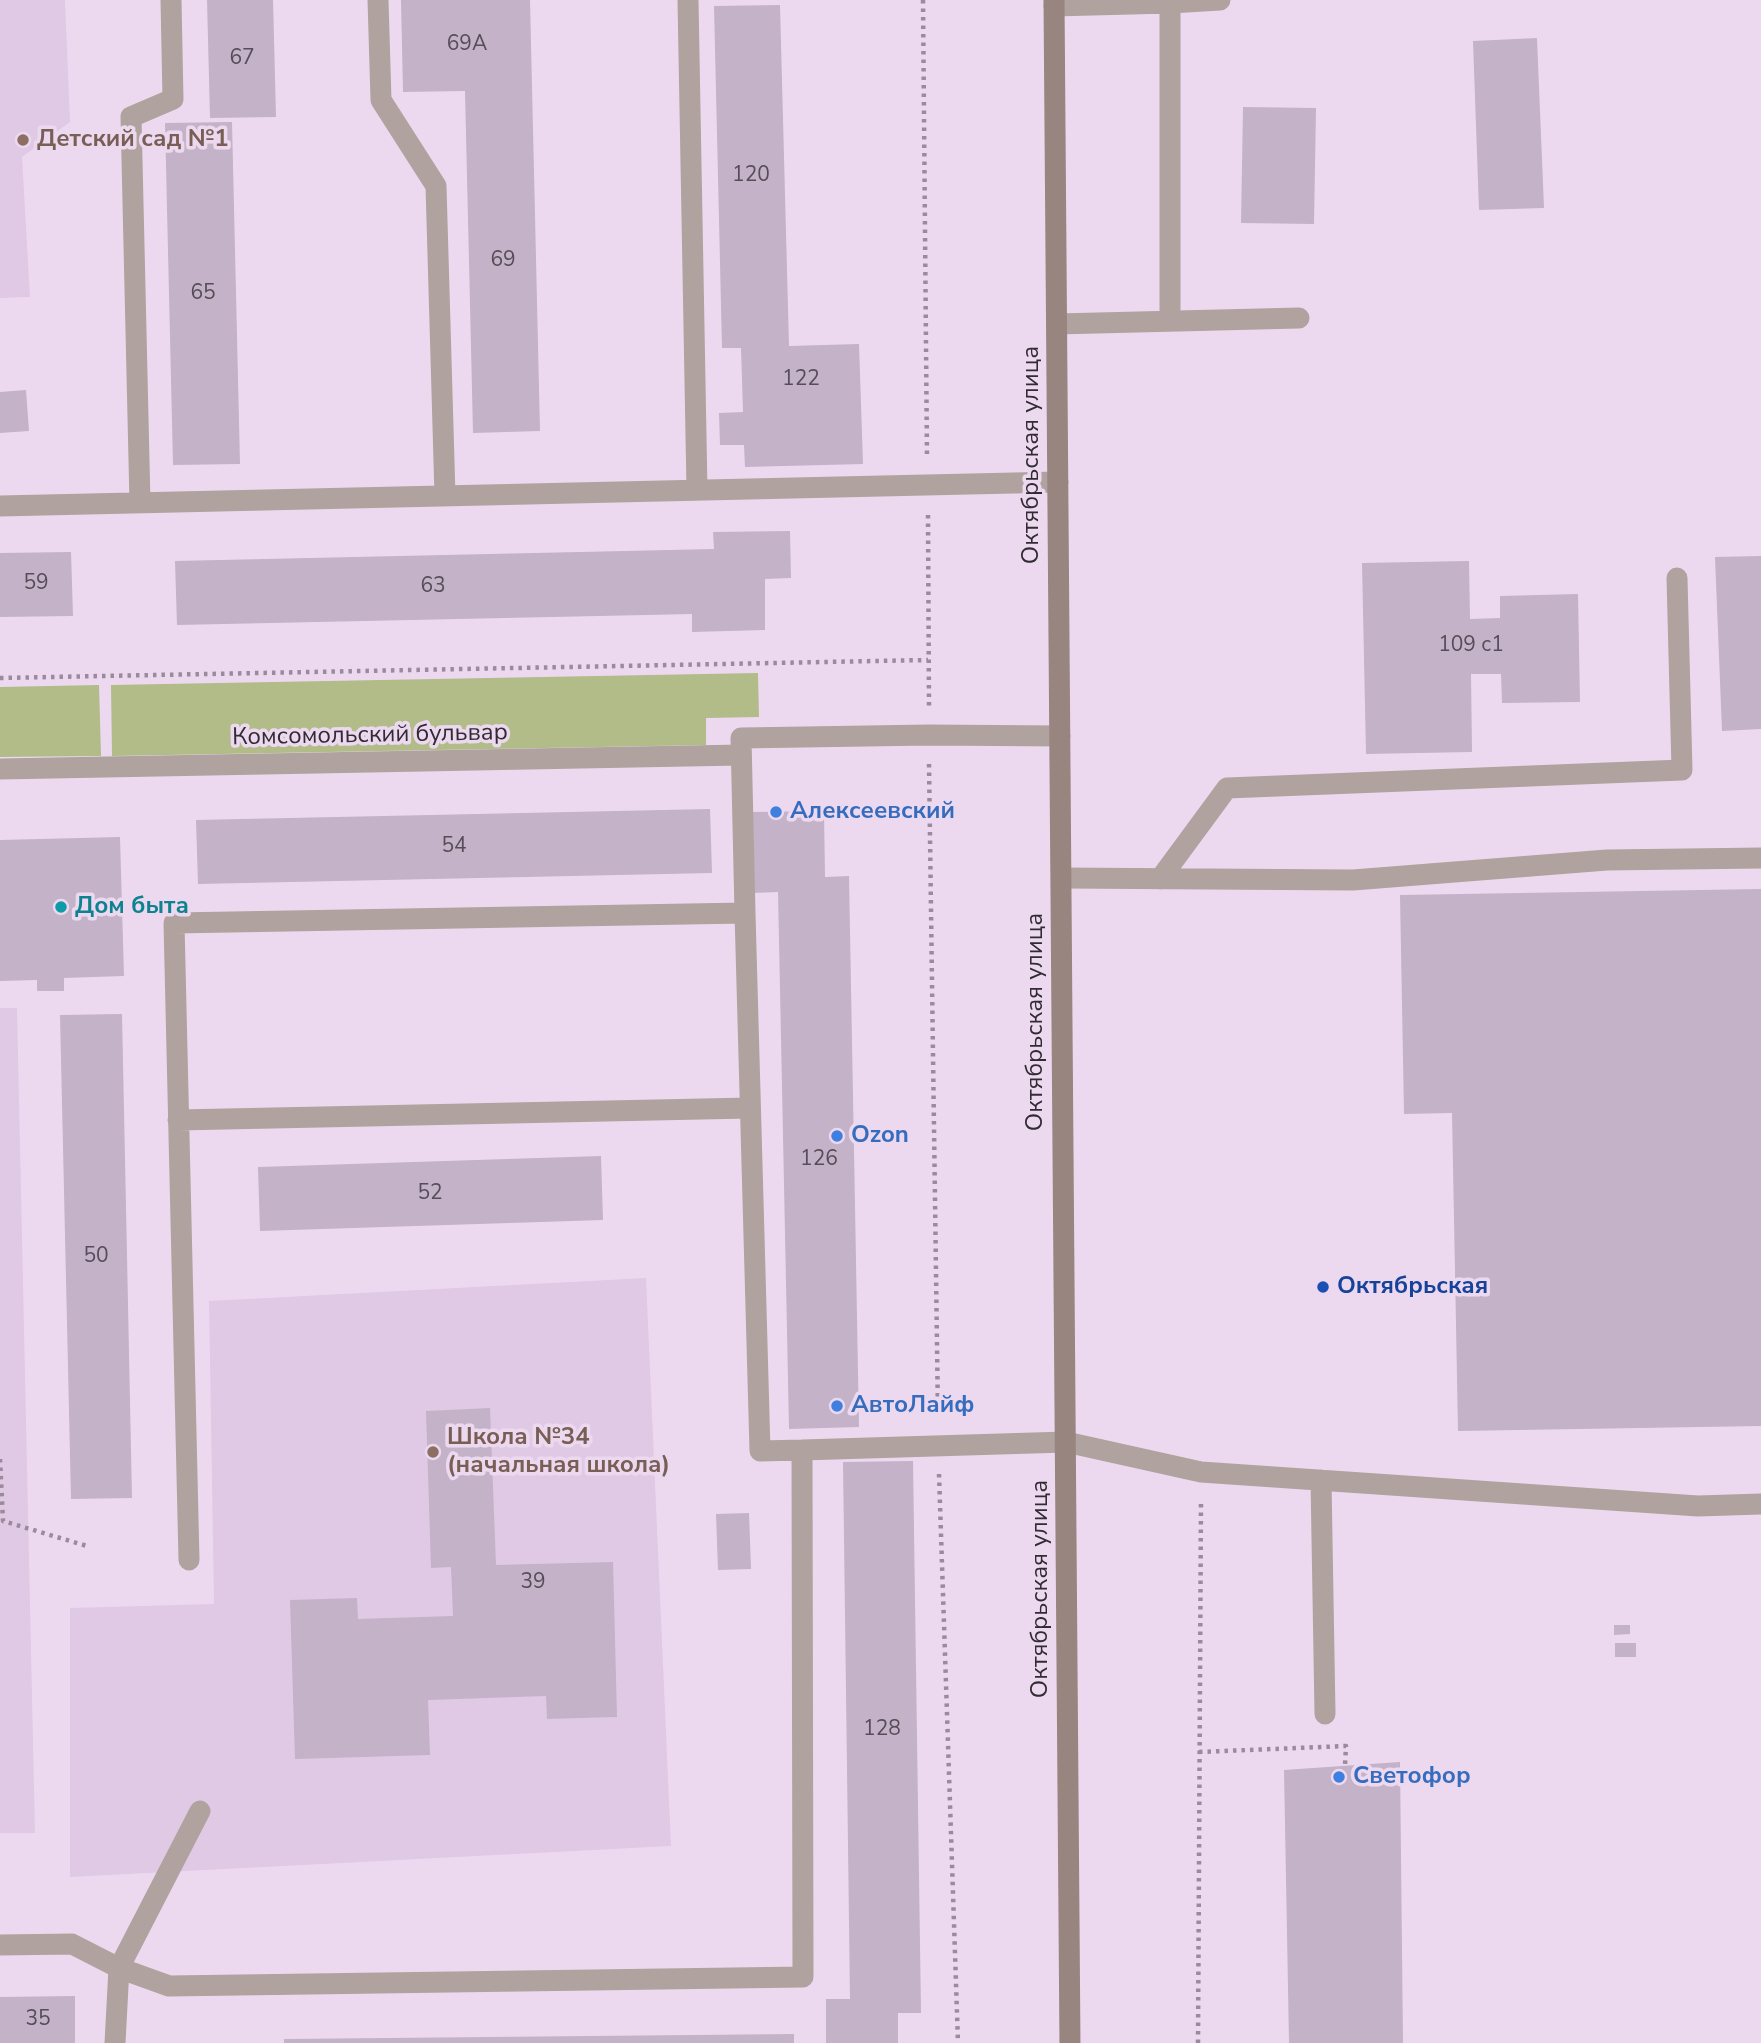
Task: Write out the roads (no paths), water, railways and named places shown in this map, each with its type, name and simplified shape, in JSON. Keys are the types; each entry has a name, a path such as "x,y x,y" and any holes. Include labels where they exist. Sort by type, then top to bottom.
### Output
{"street":[{"path":"139,503 131,117 173,99 171,0"},
{"path":"378,0 381,100 436,187 445,496"},
{"path":"688,0 696,490"},
{"path":"1054,3 1220,0"},
{"name":"Октябрьская улица","path":"1054,3 1070,2043"},
{"path":"1170,3 1170,321"},
{"path":"1057,324 1299,318"},
{"path":"0,506 1058,482"},
{"path":"1160,879 1227,788 1682,770 1677,578"},
{"path":"1060,736 741,738 760,1451 1066,1442 1201,1472 1698,1506 1761,1504"},
{"name":"Комсомольский бульвар","path":"0,769 741,755"},
{"path":"1062,878 1353,880 1606,860 1761,858"},
{"path":"189,1560 174,923 745,914"},
{"path":"178,1120 750,1108"},
{"path":"0,1945 72,1944 119,1968 169,1986 803,1976 802,1450"},
{"path":"1321,1480 1325,1714"},
{"path":"115,2043 119,1968 200,1811"}],"place":[{"name":"Детский сад №1","path":"23,140"},
{"name":"Алексеевский","path":"776,812"},
{"name":"Дом быта","path":"61,907"},
{"name":"Ozon","path":"837,1136"},
{"name":"Октябрьская","path":"1323,1287"},
{"name":"АвтоЛайф","path":"837,1406"},
{"name":"Школа №34 (начальная школа)","path":"433,1452"},
{"name":"Светофор","path":"1339,1777"}]}
